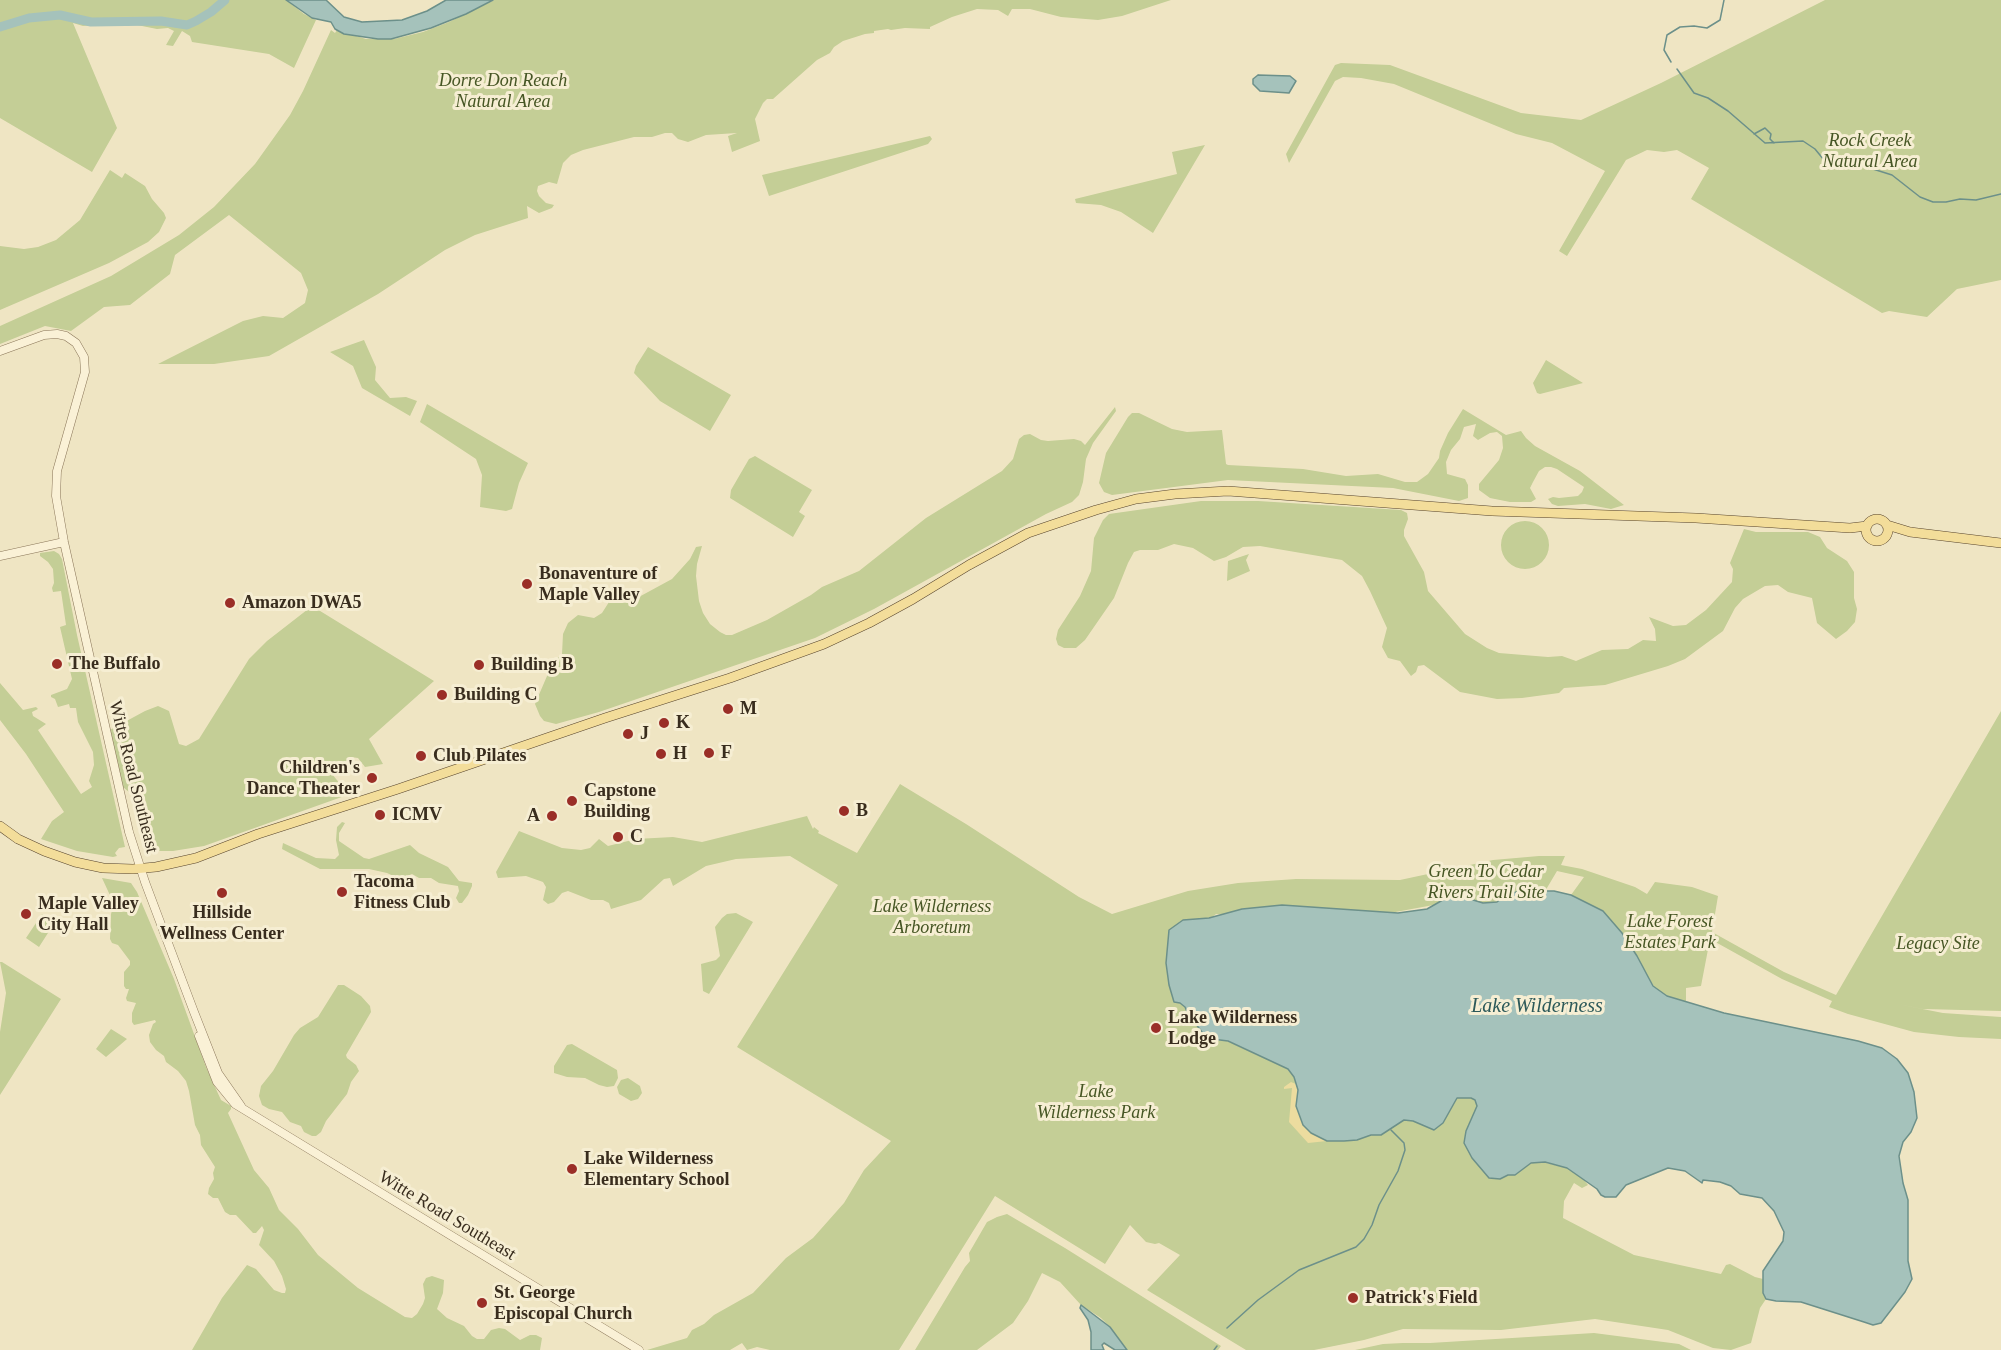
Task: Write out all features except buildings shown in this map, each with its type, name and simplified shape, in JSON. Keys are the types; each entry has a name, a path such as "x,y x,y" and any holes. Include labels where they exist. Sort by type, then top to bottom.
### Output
{"main road":[{"path":"0,826 29,844 74,862 103,867 141,868 196,858 258,834 723,680 824,644 869,623 1028,533 1136,499 1228,491 1492,511 1696,518 1867,531"},
{"path":"1910,532 1887,536 1877,541 1871,539 1867,531 1870,522 1881,519 1887,525 1910,532 2001,543"},
{"path":"1887,525 1887,536"}],"street":[{"name":"Witte Road Southeast","path":"0,351 44,335 57,334 66,336 76,343 84,357 86,366 84,377 57,471 56,496 64,542 122,804 141,868 213,1059 222,1079 241,1106"},
{"path":"0,556 64,542"},
{"name":"Witte Road Southeast","path":"194,1012 193,1020 217,1082 230,1098 639,1350"},
{"path":"198,1035 202,1038 208,1054 213,1059"}],"green space":[{"path":"0,0 286,0 316,20 294,68 269,54 192,42 190,36 182,31 173,46 166,45 174,31 168,28 157,29 122,22 83,26 73,23 117,128 92,172 0,118"},
{"name":"Dorre Don Reach Natural Area","path":"494,0 1171,0 1122,16 1098,20 1061,17 1030,9 1012,9 1008,16 998,10 977,9 952,17 930,29 888,29 843,41 830,53 817,60 773,99 767,99 763,103 755,119 760,141 732,152 728,136 737,133 706,135 688,142 678,139 672,133 665,133 652,137 634,137 571,155 563,163 557,184 549,182 538,186 539,196 546,203 554,205 552,208 539,213 527,206 528,218 475,235 445,250 378,294 269,356 214,364 158,364 243,321 263,316 283,318 305,303 308,290 301,273 229,215 175,255 170,274 130,305 104,307 71,331 45,326 0,344 0,326 111,276 179,235 214,207 255,164 290,115 331,30 335,33 337,30 366,39 394,39 423,32 449,22"},
{"name":"Rock Creek Natural Area","path":"1825,0 2001,0 2001,280 1957,289 1927,317 1889,311 1882,313 1691,199 1709,168 1677,150 1664,152 1647,150 1626,160 1567,256 1559,251 1605,171 1552,143 1516,134 1394,84 1343,77 1335,81 1289,163 1286,154 1335,65 1341,63 1390,65 1521,113 1581,120 1661,83"},
{"path":"930,136 932,139 928,144 769,196 762,175"},
{"path":"1205,145 1153,233 1121,212 1101,205 1076,203 1075,199 1177,174 1172,152"},
{"path":"110,170 122,178 125,173 145,186 166,218 159,232 148,242 109,263 0,310 0,246 24,249 38,247 56,240 80,220"},
{"path":"364,340 376,367 375,380 390,398 406,397 417,401 410,416 362,388 353,366 330,352"},
{"path":"648,347 731,395 710,431 660,401 634,373"},
{"path":"1546,360 1583,383 1537,393 1533,383"},
{"path":"427,404 528,463 519,483 512,509 506,511 480,507 482,475 476,459 420,422"},
{"path":"1115,407 1116,411 1093,443 1086,459 1079,495 1072,502 1046,514 874,609 815,638 599,712 556,724 544,721 540,716 535,704 553,662 562,654 563,634 568,623 578,615 594,618 602,613 609,602 637,598 672,579 690,559 696,547 702,546 696,576 703,613 710,624 720,632 732,635 767,620 822,587 859,571 926,518 1002,471 1013,459 1019,439 1024,435 1030,434 1048,441 1074,439 1085,445"},
{"path":"1463,409 1506,435 1521,431 1535,446 1580,471 1624,505 1611,509 1585,504 1558,506 1552,504 1548,499 1578,496 1584,487 1551,467 1545,467 1539,471 1530,488 1536,499 1531,502 1510,502 1490,498 1479,490 1479,484 1499,460 1503,448 1502,436 1497,432 1490,433 1478,440 1473,436 1476,424 1464,427 1460,439 1451,450 1446,462 1447,474 1465,479 1468,485 1468,498 1459,501 1393,488 1228,480 1112,495 1104,492 1099,483 1106,453 1132,413 1139,413 1172,429 1187,432 1222,430 1226,464 1228,465 1303,469 1346,476 1378,474 1405,482 1417,482 1428,474 1439,458 1448,433"},
{"path":"755,456 812,490 799,512 805,516 793,537 730,498 731,490 749,459"},
{"path":"1201,501 1258,501 1401,510 1407,513 1404,536 1424,572 1428,591 1465,634 1499,653 1562,656 1576,661 1602,650 1628,649 1643,640 1656,641 1655,629 1649,617 1673,626 1686,625 1706,610 1732,582 1733,569 1730,563 1744,529 1756,532 1808,532 1820,537 1827,548 1847,561 1854,572 1854,598 1857,609 1855,622 1836,639 1817,623 1812,598 1788,592 1778,585 1765,586 1743,599 1735,608 1723,631 1685,659 1605,685 1564,688 1559,693 1497,699 1460,692 1424,665 1418,666 1416,672 1411,676 1400,661 1388,658 1382,647 1387,628 1370,591 1362,576 1342,560 1260,546 1243,547 1214,561 1193,548 1174,544 1158,550 1134,552 1114,598 1085,640 1076,648 1064,648 1058,645 1056,639 1058,630 1080,596 1091,571 1094,538 1103,520 1109,514"},
{"path":"1525,521 1542,528 1549,545 1542,562 1525,569 1508,562 1501,545 1508,528"},
{"path":"54,551 62,559 125,847 119,848 115,853 117,856 113,857 77,851 41,839 52,821 64,812 26,754 0,720 0,683 23,710 36,707 38,709 32,712 33,716 46,724 38,730 81,794 92,787 89,781 94,765 93,752 78,722 76,708 70,708 69,704 58,707 55,699 51,697 67,689 72,679 60,627 66,625 61,591 53,592 53,569 40,556 40,553"},
{"path":"1249,554 1246,560 1250,571 1227,581 1228,561"},
{"path":"312,606 434,681 369,739 383,764 365,767 358,758 351,757 332,774 345,790 353,793 204,846 159,851 148,846 137,824 140,811 137,799 123,787 110,730 158,706 169,711 179,744 186,746 199,739 249,659 267,641"},
{"path":"2001,711 2001,1011 1923,1009 1887,1002 1943,1013 2001,1017 2001,1039 1914,1032 1848,1014 1829,1007 1832,1001 1782,979 1710,939 1701,986 1686,988 1686,1003 1667,996 1656,990 1622,933 1603,911 1571,895 1584,877 1557,871 1544,893 1500,899 1495,905 1439,904 1390,913 1258,908 1246,910 1244,908 1227,915 1216,914 1206,922 1204,918 1192,920 1173,1002 1185,1007 1188,1014 1207,1036 1227,1041 1288,1069 1327,1141 1357,1140 1372,1134 1381,1135 1404,1120 1446,1118 1457,1098 1475,1100 1478,1104 1476,1111 1500,1179 1508,1175 1515,1175 1531,1163 1538,1161 1567,1168 1579,1174 1588,1185 1582,1188 1574,1183 1564,1201 1563,1218 1634,1255 1721,1274 1726,1265 1730,1264 1763,1279 1763,1293 1766,1299 1760,1308 1751,1343 1731,1350 1713,1348 1668,1330 1595,1319 1501,1330 1403,1329 1314,1350 1246,1350 1147,1290 1180,1255 1159,1243 1146,1242 1130,1225 1105,1264 995,1196 899,1350 770,1350 757,1347 747,1350 742,1343 730,1350 647,1350 687,1338 692,1330 704,1324 714,1315 753,1293 786,1258 813,1238 844,1203 864,1170 891,1141 737,1047 838,885 790,856 736,859 706,866 673,886 670,878 664,879 641,900 611,909 609,903 603,900 591,900 568,891 548,904 543,900 546,887 543,882 526,876 498,878 496,872 519,831 562,848 581,850 590,848 599,839 608,846 636,839 673,837 702,842 807,816 813,829 814,827 819,831 818,833 857,853 900,784 1079,897 1112,914 1188,891 1238,883 1296,879 1400,880 1493,860 1565,856 1561,865 1582,869 1635,887 1647,894 1655,882 1692,887 1718,896 1712,932 1784,972 1836,995"},
{"path":"342,822 345,823 339,833 339,841 364,858 369,859 410,845 419,853 448,867 459,881 472,883 468,895 462,903 459,903 456,898 459,891 458,886 439,883 431,878 419,878 412,874 400,879 369,869 320,869 282,849 283,843 316,858 335,859 339,855 336,840 337,827"},
{"path":"102,878 131,883 137,892 174,979 206,1067 221,1100 231,1106 228,1113 254,1170 269,1188 279,1210 298,1229 318,1255 358,1288 405,1317 412,1318 423,1304 425,1298 423,1284 426,1278 432,1276 444,1280 443,1293 437,1309 447,1318 464,1326 477,1339 484,1339 491,1330 499,1328 505,1329 520,1340 536,1335 542,1338 540,1350 192,1350 222,1298 247,1265 256,1269 274,1290 285,1293 286,1289 274,1261 259,1245 264,1230 262,1226 256,1233 253,1233 236,1215 225,1212 218,1198 213,1198 208,1194 214,1179 215,1167 201,1145 186,1081 166,1062 164,1056 150,1042 149,1035 155,1020 134,1025 132,1022 132,1013 136,1003 127,1001 129,989 124,986 124,972 130,965 130,961 118,945 112,943 110,939 111,914 114,904"},
{"path":"736,913 753,922 709,994 703,991 701,964 716,960 720,956 715,927 727,914"},
{"path":"42,914 55,922 39,947 26,938"},
{"path":"0,962 61,999 0,1095 0,1032 6,993"},
{"path":"338,985 344,985 361,996 370,1006 371,1012 346,1055 359,1071 351,1082 347,1094 326,1121 321,1132 312,1136 304,1132 301,1126 290,1122 282,1112 262,1105 259,1096 261,1086 273,1071 294,1035 300,1028 318,1017"},
{"path":"111,1029 127,1039 106,1057 96,1049"},
{"path":"572,1044 617,1070 618,1078 614,1086 607,1087 585,1078 567,1077 554,1073 554,1066 567,1045"},
{"path":"628,1078 640,1086 642,1093 638,1099 631,1101 619,1094 617,1087 621,1080"},
{"path":"1007,1214 1221,1346 1218,1350 1127,1350 1101,1318 1081,1305 1060,1282 1042,1273 1028,1301 1013,1323 977,1350 915,1350 970,1261 969,1253 987,1222"},
{"path":"1594,1333 1679,1344 1691,1350 1355,1350 1383,1344"}],"sand":[{"path":"1291,1082 1296,1084 1298,1090 1296,1106 1311,1133 1327,1141 1308,1143 1289,1122 1292,1088 1284,1089 1284,1087"}],"water":[{"path":"286,0 326,0 344,17 362,22 402,20 427,11 446,0 493,0 431,28 391,39 378,39 344,34 335,29 331,22 312,18"},
{"path":"1258,75 1290,76 1296,81 1289,93 1260,91 1253,84 1253,79"},
{"name":"Lake Wilderness","path":"1520,891 1554,891 1571,895 1603,911 1622,933 1653,986 1667,996 1724,1013 1858,1041 1882,1048 1897,1059 1908,1073 1914,1092 1917,1118 1911,1132 1903,1142 1899,1156 1908,1200 1908,1261 1912,1279 1881,1323 1873,1325 1801,1302 1766,1299 1763,1293 1763,1271 1783,1241 1784,1232 1774,1211 1762,1198 1740,1194 1731,1186 1703,1180 1702,1183 1685,1171 1668,1168 1626,1185 1616,1197 1605,1197 1567,1168 1545,1162 1531,1163 1515,1175 1508,1175 1500,1179 1489,1178 1472,1158 1464,1143 1466,1131 1477,1106 1475,1100 1471,1098 1457,1098 1443,1123 1434,1130 1413,1121 1404,1120 1381,1135 1371,1135 1357,1140 1327,1141 1311,1133 1303,1125 1296,1106 1298,1090 1294,1077 1288,1069 1228,1041 1212,1039 1202,1032 1185,1007 1174,1002 1169,985 1166,963 1169,930 1183,920 1209,918 1242,909 1282,905 1398,913 1427,909 1448,897 1460,896 1483,903 1497,902 1506,895"},
{"path":"1081,1305 1110,1327 1127,1350 1115,1350 1104,1343 1102,1345 1104,1350 1091,1350 1091,1332 1088,1320 1080,1308"}],"waterway":[{"path":"0,27 29,18 60,15 91,22 161,21 187,25 211,12 225,0"},
{"path":"1671,62 1664,50 1667,35 1680,27 1707,28 1720,20 1724,0"},
{"path":"1677,69 1694,93 1708,98 1728,111 1765,143 1803,141 1815,149 1824,160 1857,164 1892,175 1920,197 1933,202 1976,200 2001,194"},
{"path":"1754,134 1765,128 1771,134 1770,139 1774,143"},
{"path":"1227,1328 1258,1300 1299,1270 1356,1247 1364,1239 1398,1171 1405,1150 1404,1143 1391,1130"},
{"path":"1214,1350 1217,1346"}],"place":[{"name":"Bonaventure of Maple Valley","path":"527,584"},
{"name":"Amazon DWA5","path":"230,603"},
{"name":"The Buffalo","path":"57,664"},
{"name":"Building B","path":"479,665"},
{"name":"Building C","path":"442,695"},
{"name":"M","path":"728,709"},
{"name":"K","path":"664,723"},
{"name":"J","path":"628,734"},
{"name":"F","path":"709,753"},
{"name":"H","path":"661,754"},
{"name":"Club Pilates","path":"421,756"},
{"name":"Children's Dance Theater","path":"372,778"},
{"name":"Capstone Building","path":"572,801"},
{"name":"B","path":"844,811"},
{"name":"ICMV","path":"380,815"},
{"name":"A","path":"552,816"},
{"name":"C","path":"618,837"},
{"name":"Tacoma Fitness Club","path":"342,892"},
{"name":"Hillside Wellness Center","path":"222,893"},
{"name":"Maple Valley City Hall","path":"26,914"},
{"name":"Lake Wilderness Lodge","path":"1156,1028"},
{"name":"Lake Wilderness Elementary School","path":"572,1169"},
{"name":"Patrick's Field","path":"1353,1298"},
{"name":"St. George Episcopal Church","path":"482,1303"}],"park label":[{"name":"Green To Cedar Rivers Trail Site","path":"1486,882"},
{"name":"Lake Wilderness Arboretum","path":"932,917"},
{"name":"Lake Forest Estates Park","path":"1670,932"},
{"name":"Legacy Site","path":"1938,944"},
{"name":"Lake Wilderness Park","path":"1096,1102"}]}
